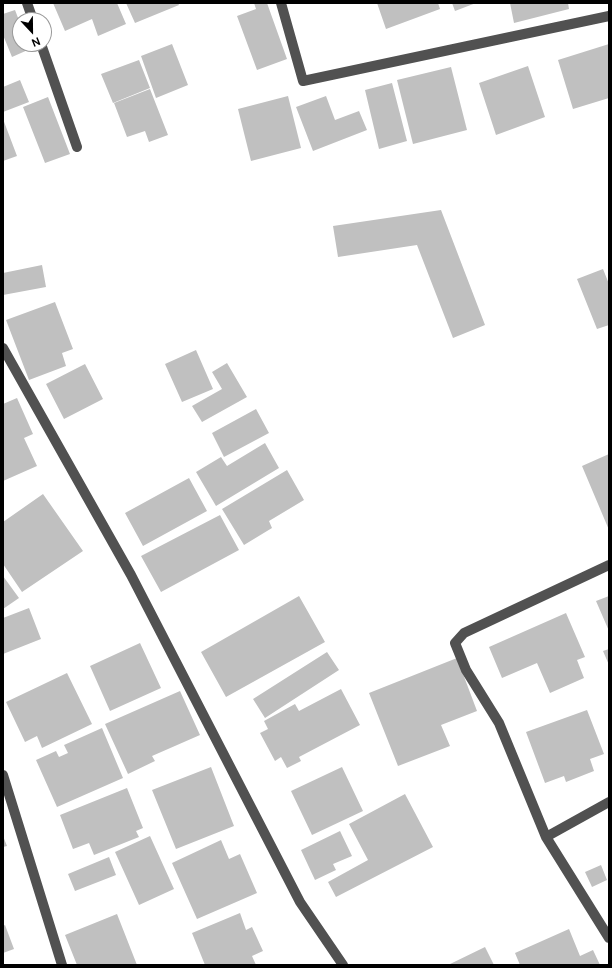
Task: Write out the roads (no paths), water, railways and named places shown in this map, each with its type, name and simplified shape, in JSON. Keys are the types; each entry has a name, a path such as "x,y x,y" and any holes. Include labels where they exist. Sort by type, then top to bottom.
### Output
{"street":[{"path":"281,3 303,81 609,16"},
{"path":"44,52 77,147"},
{"path":"3,348 131,575 300,902 343,965"},
{"path":"609,565 464,633 455,643 466,670 499,723 546,837 609,938"},
{"path":"3,775 8,806 62,965"},
{"path":"546,837 609,802"}]}
